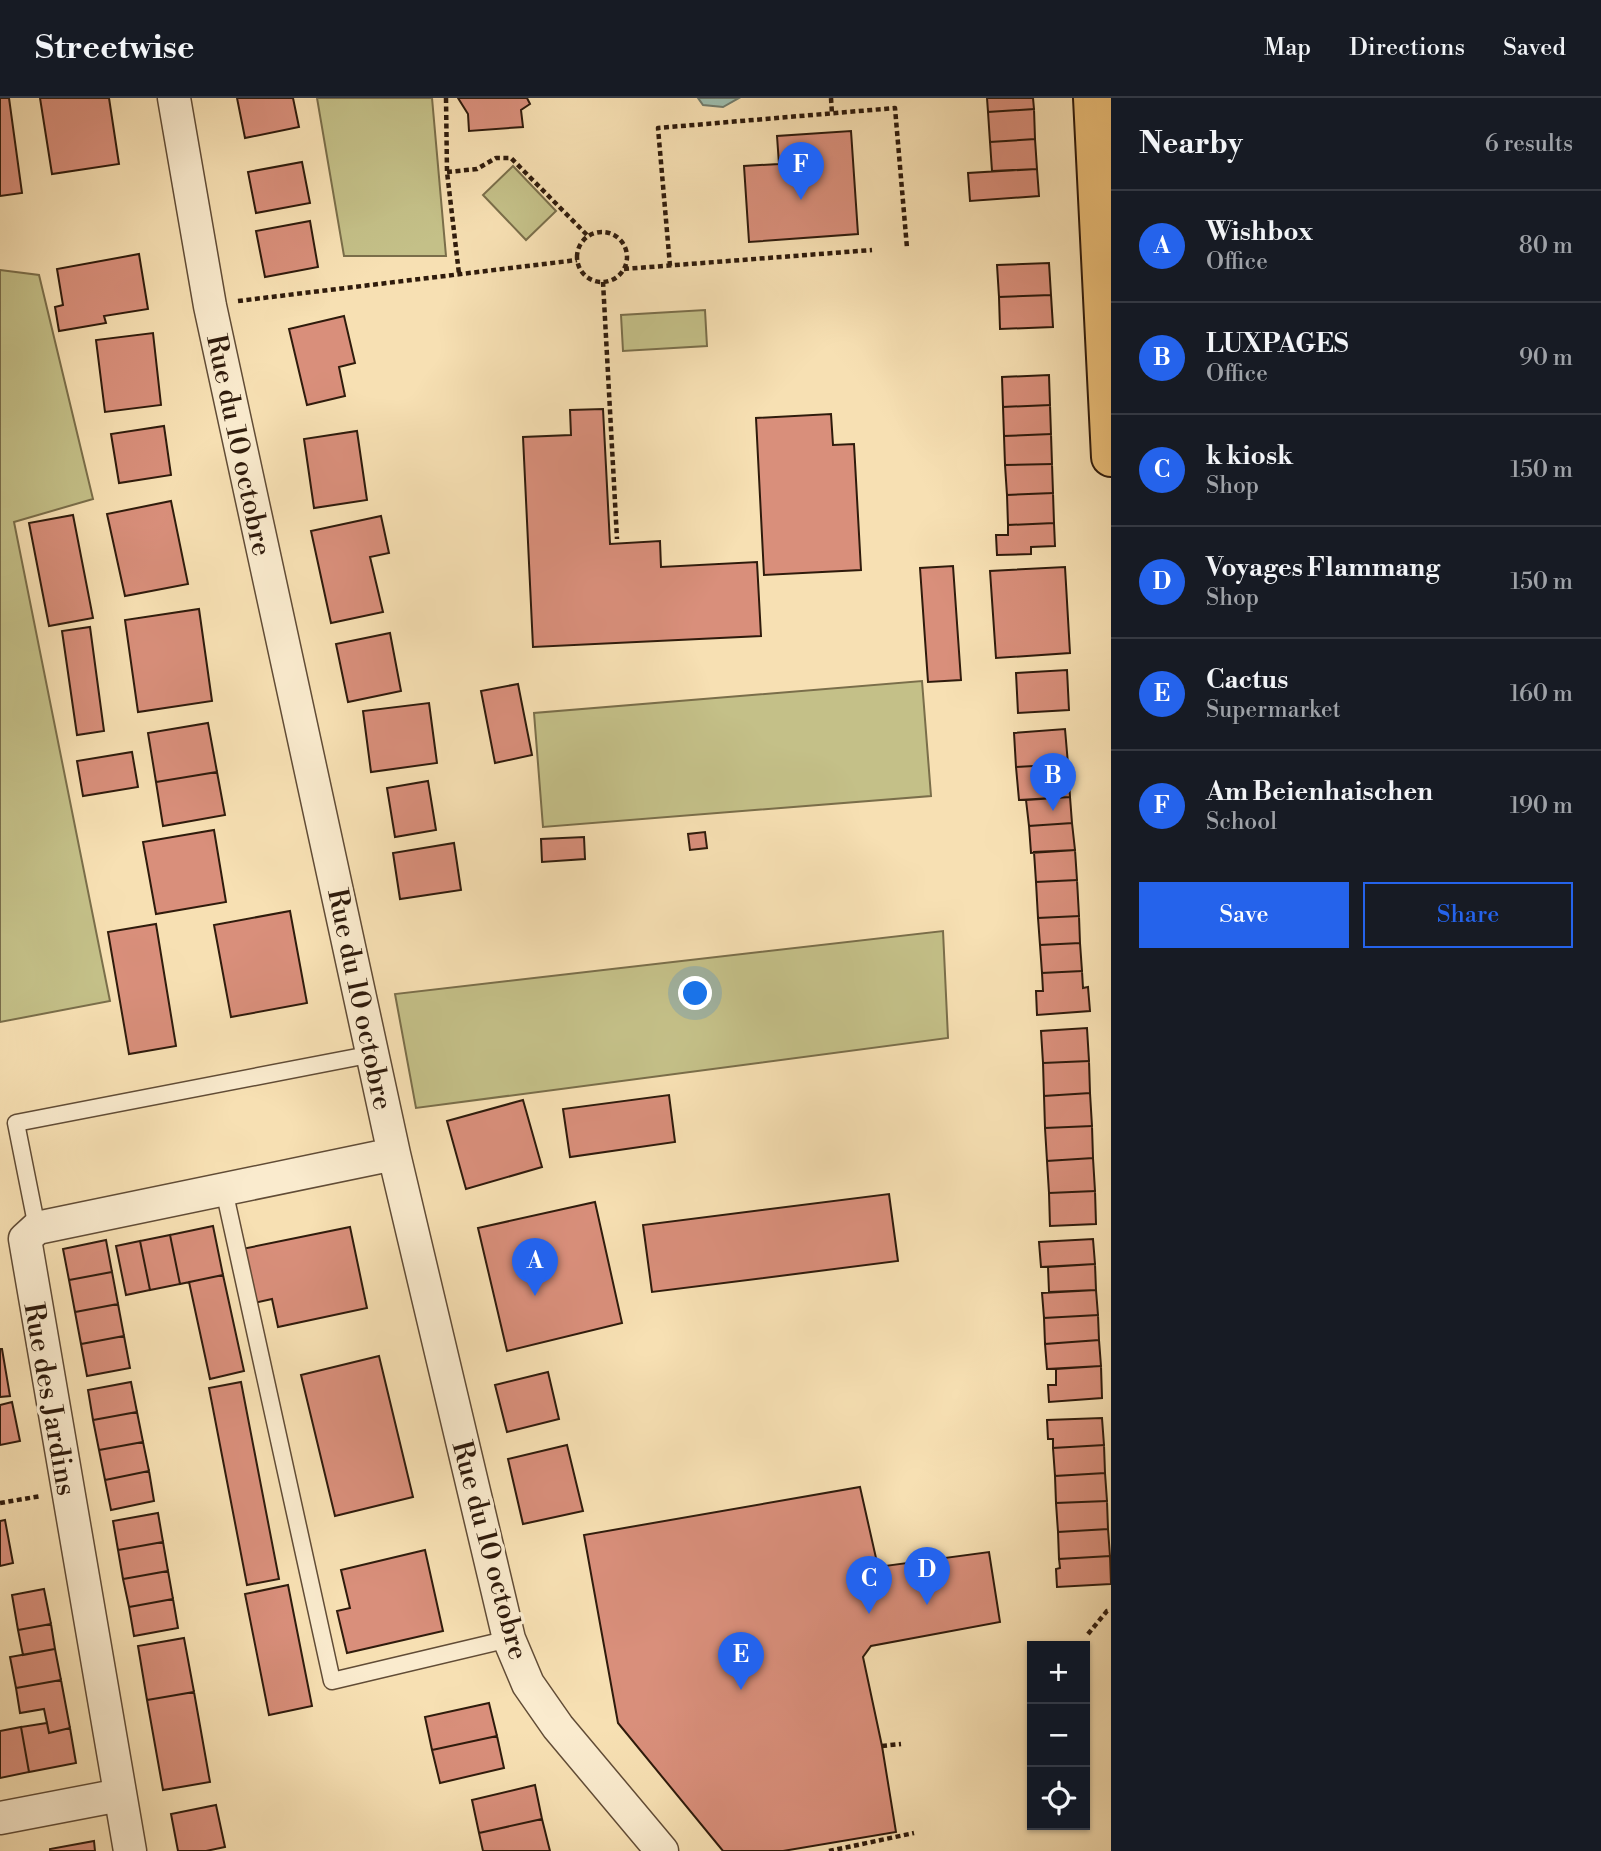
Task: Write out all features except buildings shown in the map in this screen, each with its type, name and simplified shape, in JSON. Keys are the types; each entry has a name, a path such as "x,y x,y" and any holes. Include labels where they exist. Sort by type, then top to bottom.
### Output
{"main road":[{"path":"1093,98 1105,235 1111,457"}],"street":[{"name":"Rue du 10 octobre","path":"174,98 210,306 394,1154 509,1639 528,1684 558,1727 662,1851"},
{"path":"37,1228 394,1154"},
{"name":"Rue des Jardins","path":"37,1228 24,1239 130,1851"},
{"path":"0,1818 120,1795"}],"lane":[{"path":"37,1228 16,1123 373,1054"},
{"path":"224,1189 332,1681 509,1639"}],"path":[{"path":"446,98 447,172 459,274"},
{"path":"831,98 832,114"},
{"path":"670,266 658,128 895,108 907,248"},
{"path":"447,172 477,169 496,158 510,158 588,236"},
{"path":"604,231 619,238 627,253 624,270 619,276 603,282 589,278 579,267 579,246 588,236 604,231"},
{"path":"624,270 872,250"},
{"path":"230,302 577,260"},
{"path":"603,282 617,539"},
{"path":"0,1503 67,1491"},
{"path":"1088,1634 1107,1611 1111,1611"},
{"path":"882,1746 901,1744"},
{"path":"829,1851 914,1833"}],"shaded area":[{"path":"317,98 432,98 446,256 344,256"},
{"path":"698,98 739,98 723,107 703,105"},
{"path":"513,166 556,211 526,240 483,195"},
{"path":"0,270 39,275 93,499 14,522 110,1001 0,1022"},
{"path":"705,310 707,346 623,351 621,315"},
{"path":"922,681 931,796 543,827 534,713"},
{"path":"943,931 948,1038 416,1108 395,994"}],"place":[{"name":"Am Beienhaischen","path":"801,200"},
{"name":"LUXPAGES","path":"1053,811"},
{"name":"Wishbox","path":"535,1296"},
{"name":"Voyages Flammang","path":"927,1605"},
{"name":"k kiosk","path":"869,1614"},
{"name":"Cactus","path":"741,1690"}]}
